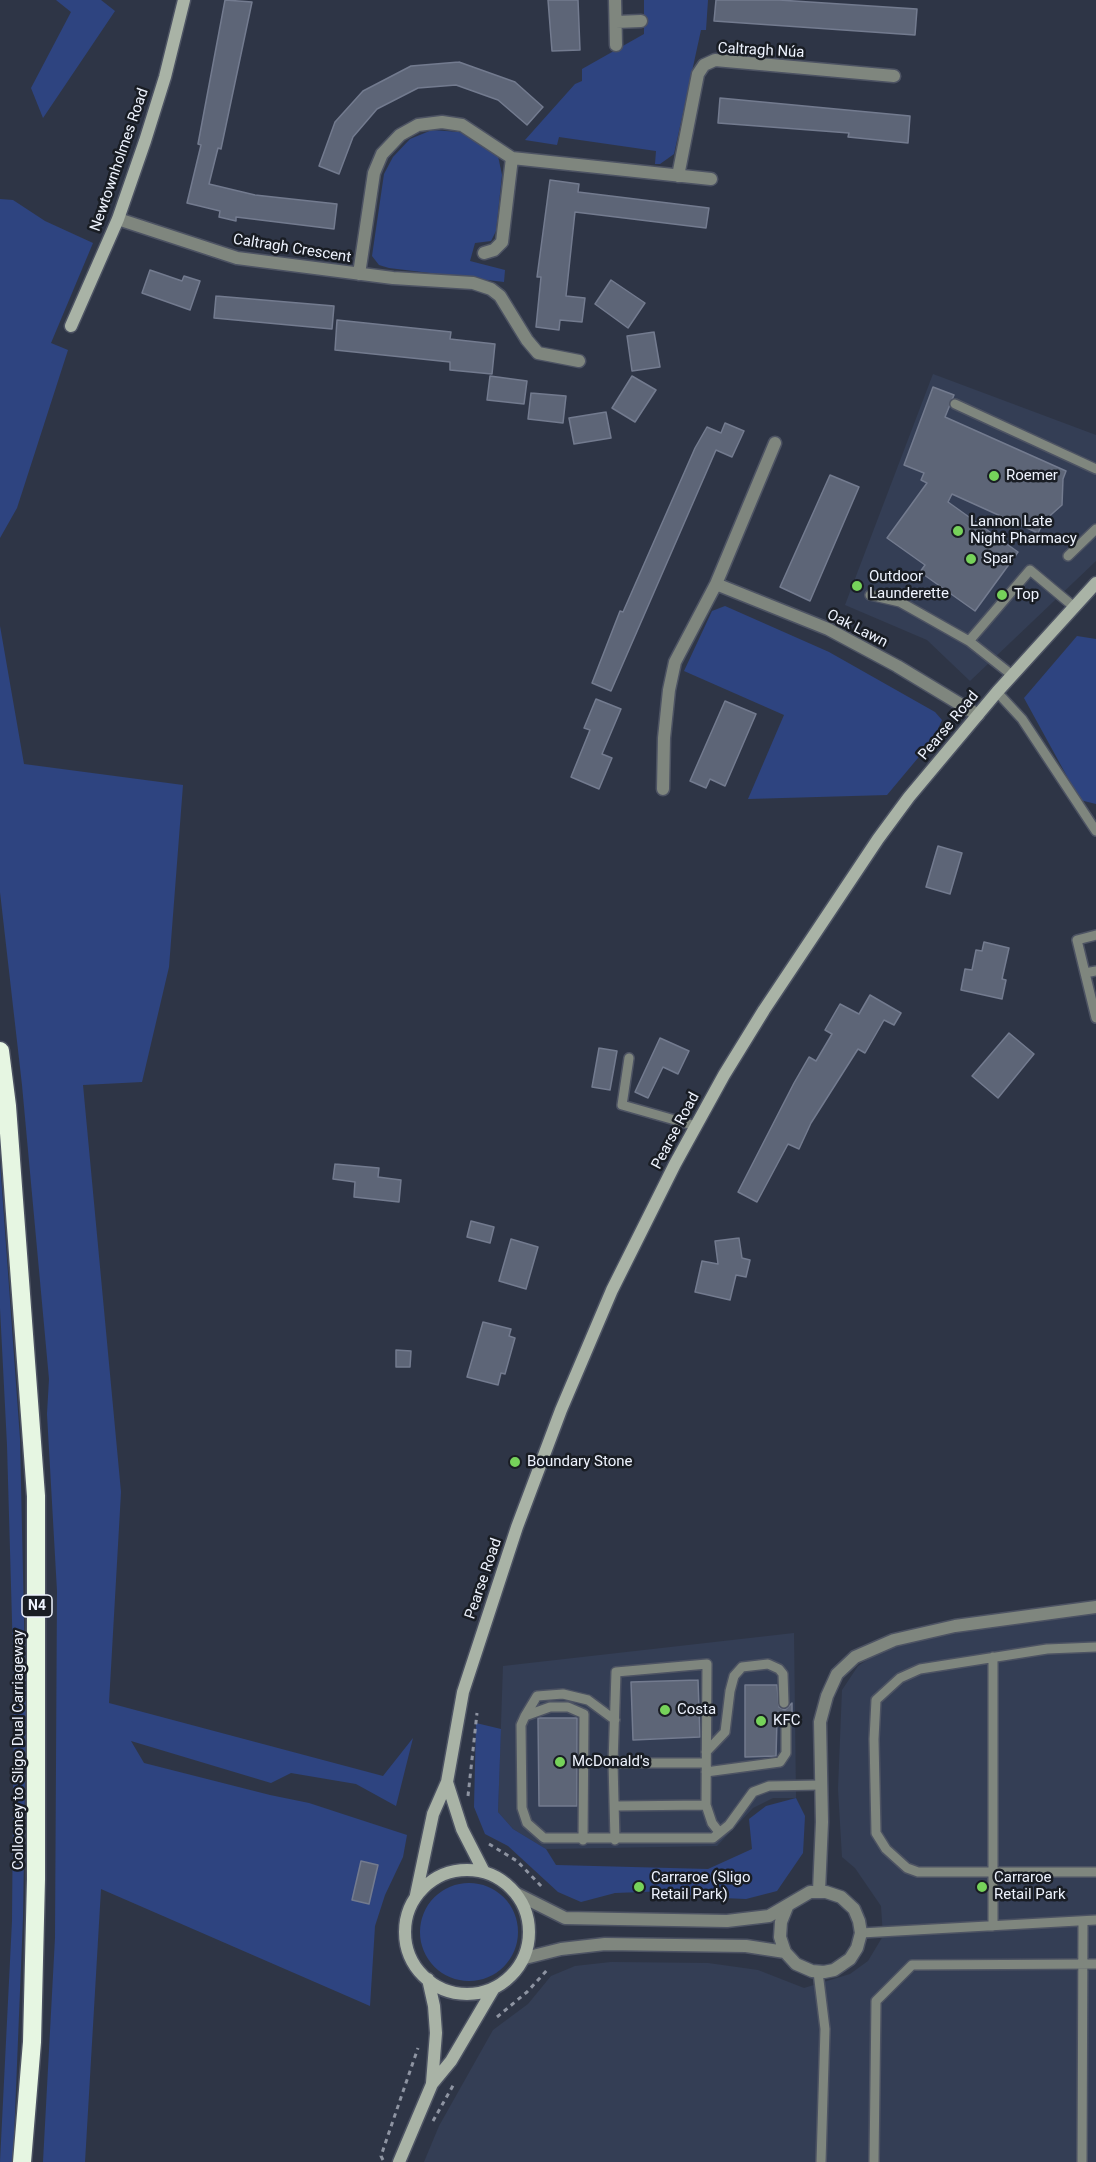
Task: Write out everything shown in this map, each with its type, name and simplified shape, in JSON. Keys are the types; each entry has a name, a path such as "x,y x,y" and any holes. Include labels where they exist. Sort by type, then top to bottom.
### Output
{"highway":[{"name":"Collooney to Sligo Dual Carriageway","path":"0,1051 7,1106 36,1496 36,1879 32,2043 22,2162"}],"main road":[{"name":"Newtownholmes Road","path":"71,326 118,219 165,77 184,0"},
{"name":"Pearse Road","path":"416,1895 433,1814 447,1782 462,1692 517,1527 561,1410 612,1290 696,1126 764,1010 878,839 909,797 997,692 1096,583"},
{"name":"Pearse Road","path":"447,1782 462,1829 484,1872"},
{"path":"456,1871 484,1872 503,1880 517,1894 528,1914 530,1936 525,1958 512,1976 494,1988 464,1994 450,1991 428,1979 412,1962 404,1934 407,1912 416,1895 442,1876 456,1871"},
{"path":"428,1979 434,2006 436,2033 432,2084"},
{"path":"399,2162 432,2084 451,2061 494,1988"}],"street":[{"path":"615,0 616,45"},
{"path":"616,22 641,21"},
{"name":"Caltragh Núa","path":"678,176 698,74 704,65 715,60 894,76"},
{"name":"Caltragh Crescent","path":"359,274 374,173 382,154 400,135 418,125 442,122 462,125 512,158 711,179"},
{"path":"484,253 494,250 502,242 512,158"},
{"name":"Caltragh Crescent","path":"118,219 237,258 359,274 473,283 491,289 500,296 527,340 538,352 579,362"},
{"path":"663,789 664,738 669,690 675,662 716,584 775,443"},
{"name":"Oak Lawn","path":"716,584 828,629 897,666 978,715"},
{"path":"819,1891 822,1822 820,1722 827,1696 837,1674 855,1658 894,1640 955,1626 1096,1607"},
{"path":"517,1894 565,1918 727,1921 769,1916 787,1907 795,1899 819,1891 841,1897 854,1909 861,1933 857,1948 850,1959 834,1970 818,1972 796,1964 785,1952 780,1930 787,1907"},
{"path":"525,1958 561,1949 605,1944 746,1946 785,1952"}],"lane":[{"path":"955,404 1096,469"},
{"path":"1068,556 1096,529"},
{"path":"969,640 1030,570 1073,606"},
{"path":"870,595 900,602 969,640 1012,675"},
{"path":"997,692 1022,719 1096,829"},
{"path":"1096,935 1077,940 1096,1016"},
{"path":"1085,973 1096,970"},
{"path":"628,1058 622,1105 696,1126"},
{"path":"1096,1647 1047,1648 920,1669 900,1678 876,1700 874,1751 876,1833 886,1849 907,1868 918,1872 1096,1872"},
{"path":"993,1657 993,1926"},
{"path":"615,1840 613,1763 616,1672 707,1664 706,1805 712,1823 719,1832"},
{"path":"706,1752 725,1732 730,1691 734,1676 742,1667 768,1664 779,1669 783,1674 784,1703"},
{"path":"615,1719 588,1700 562,1694 537,1696 525,1716 521,1725 522,1808 527,1823 544,1838 700,1840 713,1838 729,1825 753,1792 769,1786 820,1785"},
{"path":"525,1716 550,1707 568,1707 584,1714 584,1840"},
{"path":"613,1763 706,1767 780,1762 786,1753 786,1721"},
{"path":"615,1806 706,1805"},
{"path":"861,1933 1096,1920"},
{"path":"1082,2162 1083,1921"},
{"path":"874,2162 876,2008 880,1995 912,1965 1096,1964"},
{"path":"818,1972 825,2029 821,2162"}],"path":[{"path":"468,1803 477,1711"},
{"path":"486,1842 518,1861 545,1890"},
{"path":"492,2021 527,1992 550,1967 557,1964"},
{"path":"384,2162 381,2156 420,2041"},
{"path":"437,2118 457,2078"}],"shaded area":[{"path":"56,0 101,0 115,11 43,118 31,88 71,12"},
{"path":"644,0 708,0 706,30 701,30 674,154 660,164 655,164 656,151 559,137 557,145 525,140 575,84 582,81 582,69 644,34"},
{"path":"432,130 459,132 478,140 498,156 502,175 496,231 491,241 475,243 470,261 505,270 504,282 389,268 379,265 372,256 384,174 393,157 410,139"},
{"path":"0,199 13,200 45,221 93,243 51,343 68,350 17,508 0,538"},
{"path":"933,374 1096,435 1096,561 970,681 927,640 845,605"},
{"path":"725,606 829,652 935,712 942,720 933,740 887,795 748,799 784,715 684,671 712,611"},
{"path":"0,626 24,764 183,785 169,967 142,1082 83,1085 121,1492 109,1703 383,1776 413,1738 396,1806 356,1784 291,1773 271,1783 131,1741 144,1763 309,1803 407,1835 403,1857 385,1895 375,1926 370,2006 101,1889 85,2162 43,2162 55,1938 57,1591 47,1414 49,1379 22,1085 0,892"},
{"path":"1077,636 1096,639 1096,804 1080,800 1024,698"},
{"path":"0,1162 20,1439 26,1710 23,1917 13,2162 0,2162 12,1921 14,1690 7,1445 0,1308"},
{"name":"Carraroe Retail Park","path":"1096,1612 1096,2162 424,2162 439,2126 493,2030 528,2004 551,1976 575,1966 611,1962 708,1963 758,1970 804,1988 850,1974 868,1961 883,1936 881,1906 855,1868 842,1857 838,1789 842,1690 858,1666 896,1640"},
{"path":"794,1633 796,1798 773,1798 753,1808 717,1846 546,1849 513,1829 498,1812 503,1666"},
{"path":"476,1723 501,1729 498,1812 513,1829 546,1849 556,1865 708,1869 752,1849 749,1819 766,1806 796,1798 805,1816 803,1853 777,1891 746,1899 701,1897 667,1891 615,1893 581,1902 558,1892 508,1846 485,1834 474,1807"},
{"path":"469,1883 479,1884 496,1891 510,1905 517,1922 517,1942 510,1959 496,1973 479,1980 469,1981 459,1980 442,1973 428,1959 421,1942 420,1932 421,1922 428,1905 442,1891 459,1884"}],"building":[{"path":"225,0 252,2 221,149 218,148 209,184 255,195 337,204 334,229 236,217 236,221 219,217 220,211 187,203 201,145 198,144"},
{"path":"548,0 578,0 580,50 552,51"},
{"path":"716,0 779,0 917,9 915,35 714,21"},
{"path":"459,62 515,82 543,107 527,125 498,100 456,85 418,88 377,109 353,137 339,174 319,166 335,122 363,91 411,66"},
{"path":"720,98 910,116 908,143 848,137 849,133 718,123"},
{"path":"550,180 579,184 578,192 709,208 706,228 575,212 566,296 585,298 582,322 560,320 559,330 536,327 541,277 537,277"},
{"path":"150,270 182,281 184,276 200,281 190,310 142,293"},
{"path":"611,280 645,303 628,328 595,304"},
{"path":"216,296 334,306 332,329 214,318"},
{"path":"337,320 451,332 450,339 495,344 492,374 450,370 450,362 335,350"},
{"path":"654,332 660,367 632,371 627,336"},
{"path":"490,376 527,381 524,404 487,400"},
{"path":"632,376 656,390 635,422 612,408"},
{"path":"933,387 954,395 945,417 1066,471 1063,479 1062,505 1044,521 1038,533 952,494 948,502 1018,552 975,611 920,572 925,565 887,538 927,483 921,480 924,473 904,465"},
{"path":"531,393 566,396 563,423 528,419"},
{"path":"606,412 611,438 574,444 569,418"},
{"path":"725,423 744,431 732,457 716,450 611,691 592,683 620,611 623,612 695,448 707,427 721,433"},
{"path":"830,475 859,487 810,601 780,587"},
{"path":"596,699 621,709 602,754 612,758 599,789 571,777 590,730 584,728"},
{"path":"725,701 756,714 725,786 710,779 706,788 690,781"},
{"path":"938,846 962,853 950,894 926,887"},
{"path":"984,942 1009,948 1002,979 1006,980 1002,999 961,990 965,969 972,970 976,950 982,951"},
{"path":"870,995 901,1013 894,1025 884,1020 865,1053 858,1049 811,1123 799,1149 788,1144 757,1202 738,1192 809,1057 816,1061 832,1034 825,1030 840,1004 859,1014"},
{"path":"1009,1033 1034,1054 998,1098 972,1076"},
{"path":"660,1038 689,1051 678,1074 663,1067 648,1098 635,1092"},
{"path":"599,1048 617,1051 610,1090 592,1087"},
{"path":"335,1164 379,1168 378,1177 401,1180 399,1202 354,1197 355,1182 333,1179"},
{"path":"471,1221 494,1227 490,1243 467,1237"},
{"path":"739,1238 742,1258 750,1260 746,1277 736,1275 730,1300 695,1292 702,1261 718,1264 715,1241"},
{"path":"511,1239 538,1247 526,1289 499,1281"},
{"path":"483,1322 511,1329 509,1336 515,1338 505,1374 501,1373 498,1385 467,1377"},
{"path":"396,1350 411,1351 410,1367 396,1367"},
{"name":"Costa","path":"698,1680 700,1737 633,1740 631,1682"},
{"name":"KFC","path":"745,1685 777,1685 779,1707 785,1710 792,1703 792,1718 785,1714 777,1720 776,1756 745,1757"},
{"name":"McDonald's","path":"538,1718 577,1718 577,1806 539,1806"},
{"path":"361,1861 378,1865 369,1904 352,1900"}],"place":[{"name":"Roemer","path":"994,476"},
{"name":"Lannon Late Night Pharmacy","path":"958,531"},
{"name":"Spar","path":"971,559"},
{"name":"Outdoor Launderette","path":"857,586"},
{"name":"Top","path":"1002,595"},
{"name":"Boundary Stone","path":"515,1462"},
{"name":"Costa","path":"665,1710"},
{"name":"KFC","path":"761,1721"},
{"name":"McDonald's","path":"560,1762"},
{"name":"Carraroe (Sligo Retail Park)","path":"639,1887"},
{"name":"Carraroe Retail Park","path":"982,1887"}]}
